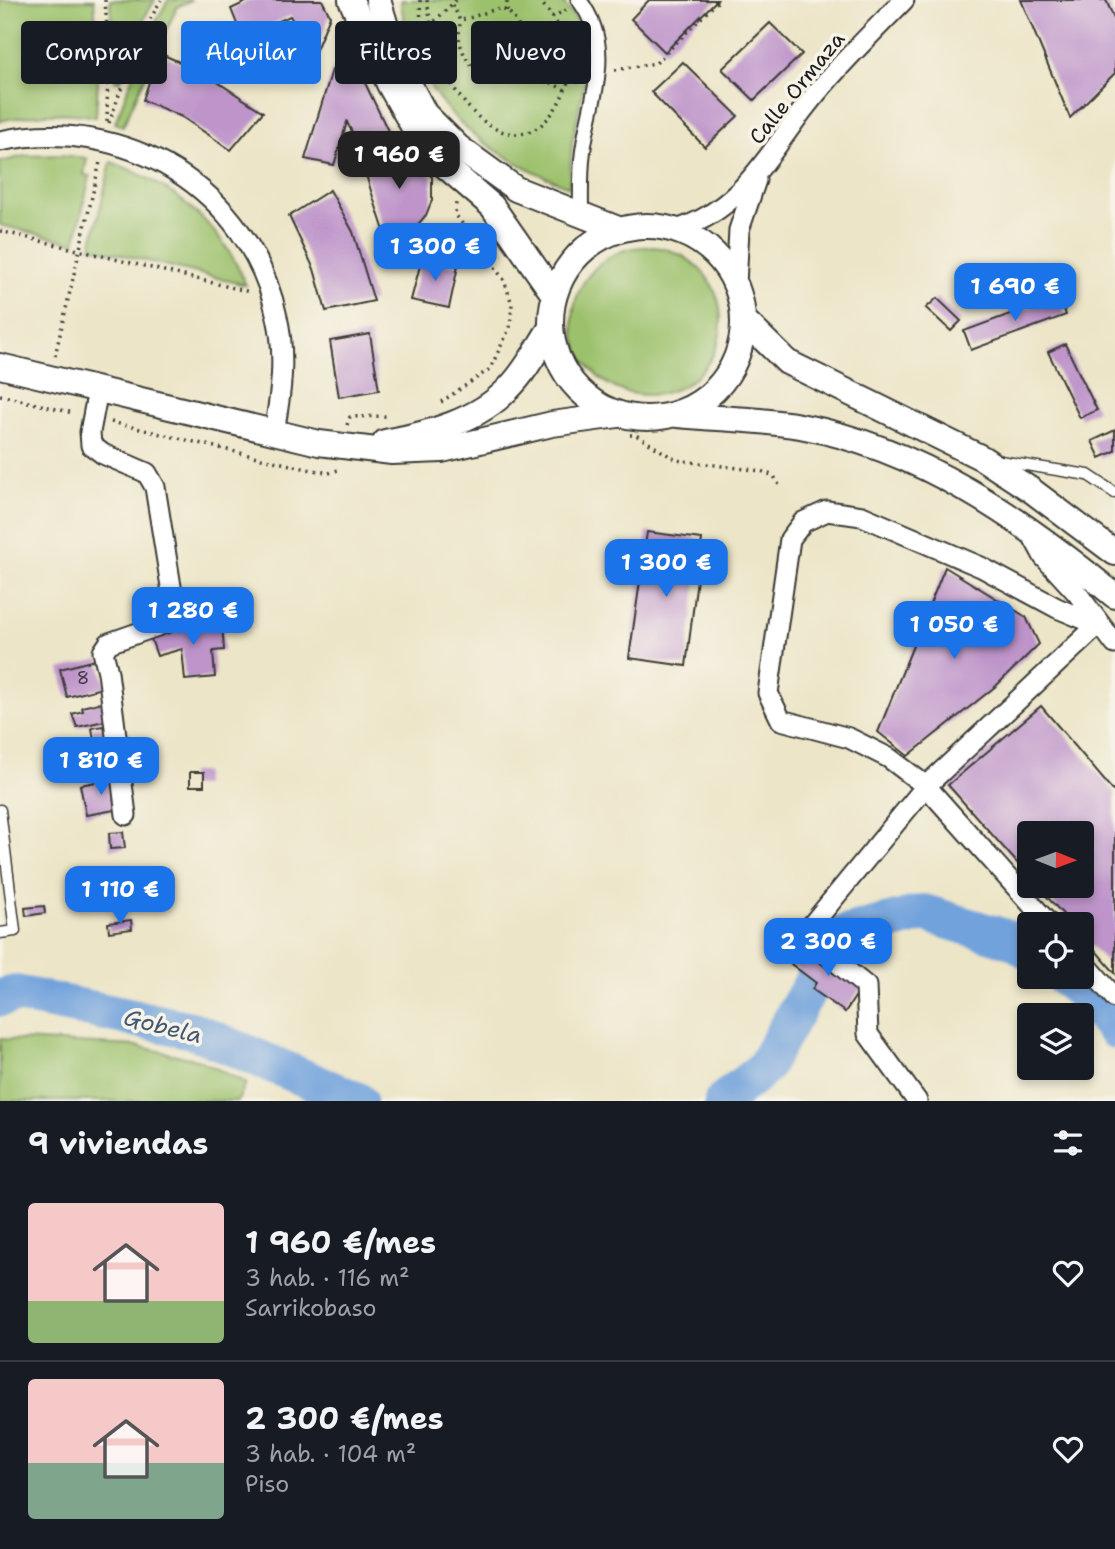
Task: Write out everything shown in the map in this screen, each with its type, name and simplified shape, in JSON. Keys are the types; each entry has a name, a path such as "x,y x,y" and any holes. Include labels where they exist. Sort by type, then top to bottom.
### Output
{"street":[{"path":"351,0 389,84 413,126 443,164 492,205 554,295"},
{"path":"378,0 396,59 425,114 458,147 499,179 580,216 618,229"},
{"name":"Calle Ormaza","path":"676,230 693,225 719,210 757,176 803,111 855,49 904,0"},
{"path":"580,216 583,153 598,80 598,42 593,23 582,1"},
{"path":"0,141 49,135 76,135 129,147 176,170 197,185 234,222 261,267 272,297 281,343 282,369 274,432"},
{"name":"Calle Ormaza","path":"736,284 740,230 757,176"},
{"path":"620,424 571,383 561,366 550,329 554,295 564,273 578,254 590,244 618,229 647,225 676,230 712,251 736,284 743,319 742,340 726,378 704,400 677,415"},
{"path":"743,319 787,362 808,375 982,458 1115,552"},
{"path":"343,445 384,442 422,434 474,413 508,390 550,329"},
{"path":"0,366 319,443 392,452 433,451 552,424 620,424 677,415 792,425 865,443 942,476 1029,529 1115,596"},
{"path":"98,390 92,418 91,445 103,454 147,472 155,487 174,605 166,623 109,643 103,652 108,672 125,815"},
{"path":"1038,912 926,786 889,758 849,738 781,720 768,693 790,540 803,522 827,511 862,516 981,567 1057,608 1098,625"},
{"path":"1029,529 1044,557 1077,593 1098,625 1115,644"},
{"path":"917,1101 868,1034 866,986 813,943 811,926 926,786 1098,625"},
{"path":"1094,974 1115,998"}],"lane":[{"path":"982,458 1088,475 1115,493"},
{"path":"0,810 15,931 0,933"}],"path":[{"path":"105,0 108,43 107,129 139,39 161,0"},
{"path":"420,0 421,21"},
{"path":"427,0 430,21"},
{"path":"435,21 456,0"},
{"path":"507,0 507,11 515,21"},
{"path":"538,0 555,21"},
{"path":"591,80 656,63 719,0"},
{"path":"452,5 461,20 460,42 471,65"},
{"path":"461,20 498,9 507,11"},
{"path":"450,84 478,120 496,130 519,132 537,127 552,117 567,84"},
{"path":"553,84 565,90"},
{"path":"50,379 103,150"},
{"path":"432,407 491,369 510,327 512,304 504,280 456,214 458,196"},
{"path":"0,231 272,297"},
{"path":"0,395 329,473 338,470 350,417 398,415"},
{"path":"620,424 676,460 761,471 774,476 780,487"}],"green space":[{"path":"0,0 94,0 96,21 21,21 21,84 98,84 96,117 48,114 0,121"},
{"path":"110,0 155,0 144,21 111,21"},
{"path":"168,0 192,0 177,7 167,29 167,21 156,21"},
{"path":"401,0 561,0 577,21 471,21 471,84 584,84 572,143 569,187 494,149 452,115 430,84 457,84 457,21 404,21"},
{"path":"130,84 142,84 123,126 115,123"},
{"path":"61,155 87,158 84,175 90,176 75,243 0,225 0,162 25,156"},
{"path":"111,162 155,182 192,209 223,243 246,285 91,247"},
{"path":"647,247 675,252 700,268 716,293 721,321 716,349 700,374 675,390 647,395 619,390 594,374 578,349 573,321 578,293 594,268 619,252"},
{"path":"0,1039 136,1046 199,1060 246,1083 238,1101 0,1101"}],"building":[{"path":"250,0 322,0 330,16 321,38 321,21 293,21 290,16 279,21 236,21 231,9"},
{"path":"649,0 717,0 665,52 631,19"},
{"path":"1021,0 1106,0 1115,21 1115,73 1070,118"},
{"path":"770,23 802,54 754,100 722,69"},
{"path":"167,57 181,63 181,84 220,84 263,112 231,150 182,117 143,100 148,84 167,84"},
{"path":"683,62 738,116 705,147 651,92"},
{"path":"335,69 335,84 366,84 389,133 359,146 347,122 334,165 305,159 332,70"},
{"path":"400,146 432,177 432,200 426,215 414,229 387,240 363,166"},
{"path":"330,190 353,232 374,301 326,311 314,269 289,216"},
{"path":"422,258 458,266 449,308 411,300"},
{"path":"1059,296 1066,315 971,350 964,331"},
{"path":"937,298 961,321 951,331 926,308"},
{"path":"370,334 379,390 339,397 330,341"},
{"path":"1065,344 1097,410 1080,418 1048,352"},
{"path":"1115,430 1115,451 1100,458 1092,441"},
{"path":"647,532 702,539 686,666 629,658"},
{"path":"945,567 1026,617 1039,644 996,686 908,756 878,732"},
{"path":"222,622 224,650 213,651 215,677 185,680 182,649 157,656 150,636 183,625"},
{"path":"99,659 106,687 67,697 60,669"},
{"path":"107,701 109,720 77,727 72,714 83,711 82,707"},
{"path":"1041,706 1115,793 1115,973 1094,949 1094,912 1061,912 1048,898 1094,898 1094,821 1017,821 1017,863 948,785"},
{"path":"109,725 114,758 97,760 92,728"},
{"path":"190,772 204,772 204,786 190,786"},
{"path":"119,780 121,809 86,815 80,785"},
{"path":"123,832 125,848 110,849 109,833"},
{"path":"44,906 45,913 26,916 25,908"},
{"path":"131,920 132,929 109,932 108,923"},
{"path":"805,944 863,985 845,1012 812,989 816,983 791,964"}],"waterway":[{"name":"Gobela","path":"834,950 844,934 924,913 1017,942"},
{"name":"Gobela","path":"723,1101 764,1068 812,983"},
{"name":"Gobela","path":"1078,989 1115,1030"},
{"name":"Gobela","path":"0,998 16,994 192,1030 358,1101"}]}
